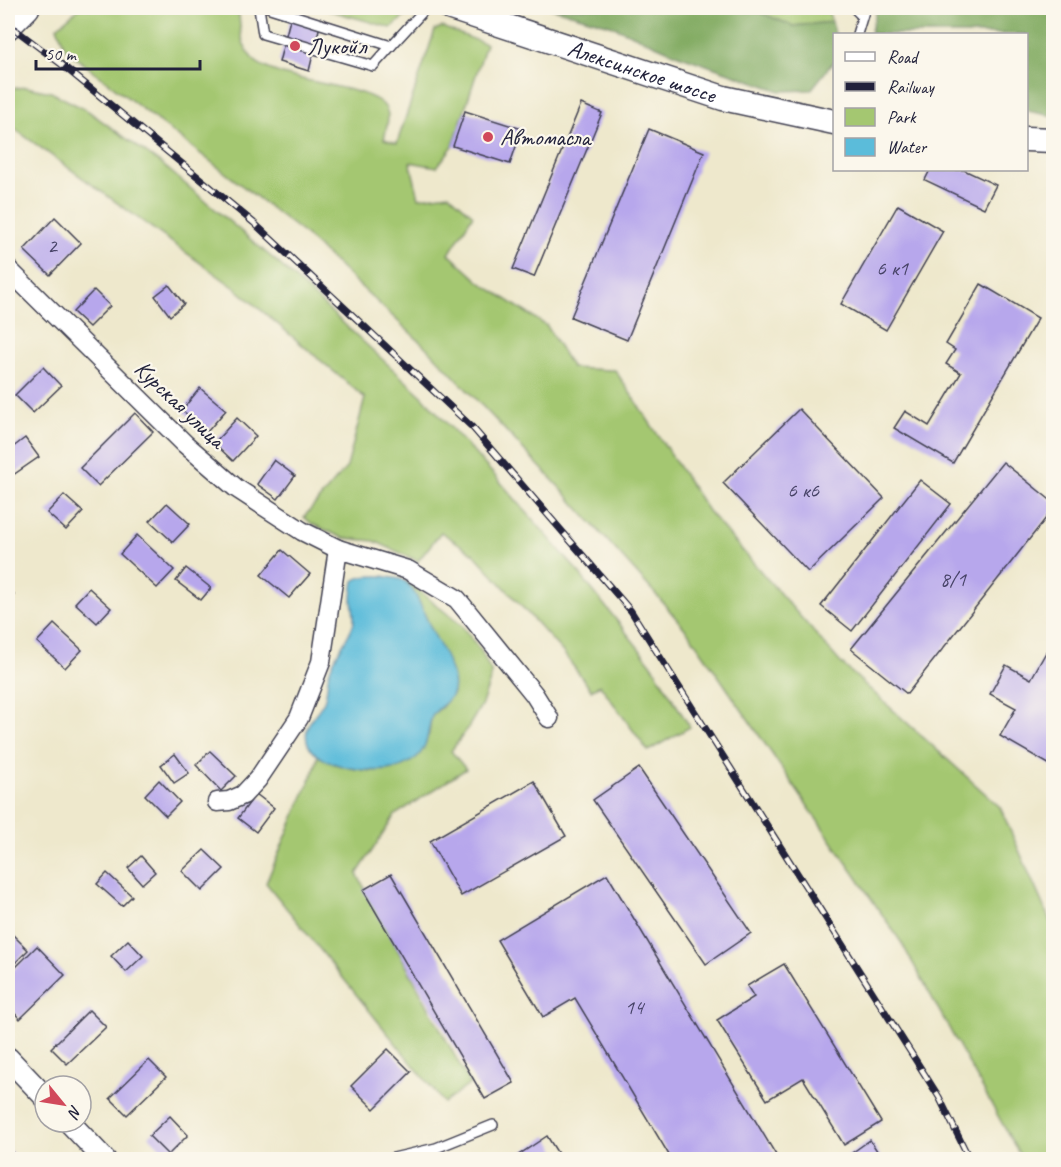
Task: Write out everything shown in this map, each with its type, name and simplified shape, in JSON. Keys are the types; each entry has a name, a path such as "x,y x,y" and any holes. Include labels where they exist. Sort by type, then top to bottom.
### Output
{"main road":[{"path":"8,27 26,8"},
{"name":"Алексинское шоссе","path":"451,8 723,98 833,122"},
{"path":"1028,139 1053,140"}],"street":[{"name":"Курская улица","path":"8,269 185,444 236,488 302,531 338,549 408,570 457,599 534,694 549,717"},
{"path":"216,802 229,801 243,795 258,778 299,718 321,662 338,549"},
{"path":"8,1058 33,1084"},
{"path":"80,1134 105,1160"}],"lane":[{"path":"259,8 263,34 373,66 426,8"},
{"path":"270,8 391,46"},
{"path":"854,8 864,12 856,33"},
{"path":"385,1160 436,1148 493,1125"}],"green space":[{"path":"80,8 216,8 239,14 243,43 252,58 264,67 282,74 347,89 380,102 388,114 384,139 397,143 435,30 442,27 486,44 453,146 437,167 410,162 419,198 449,194 473,215 449,254 481,283 547,326 572,368 615,370 708,511 840,662 1000,807 1053,928 1053,1159 1022,1159 901,942 691,636 659,598 562,490 431,352 302,232 66,50 57,27"},
{"path":"321,8 388,8 409,13 391,28"},
{"path":"550,8 702,8 759,12 793,26 832,22 835,33 833,62 811,90 780,91 678,55 610,25"},
{"path":"702,8 827,8 832,22 793,26 759,12"},
{"path":"877,8 1027,8 1053,13 1053,116 1028,111 1028,33 870,33"},
{"path":"26,87 51,92 88,111 163,165 276,261 422,396 575,568 652,665 690,727 648,751 600,685 591,690 562,651 474,554 441,532 418,561 374,541 343,538 312,524 304,517 347,467 365,398 235,288 8,124 8,89"},
{"path":"407,581 461,625 481,651 492,674 482,704 451,751 466,769 395,815 357,874 470,1084 444,1103 266,883 315,768 318,755 332,763 371,771 402,766 416,757 429,734 433,714 453,693 452,677 446,659 420,603 405,582"}],"water":[{"path":"382,576 400,579 414,592 447,660 454,688 449,699 432,716 425,746 417,757 396,768 384,770 345,767 320,757 312,750 307,741 307,729 324,701 332,664 354,622 352,597 354,581 364,577"}],"building":[{"path":"292,12 321,21 309,71 279,62"},
{"path":"581,104 602,113 534,277 513,269"},
{"name":"Автомасла","path":"465,111 522,129 510,164 453,146"},
{"path":"649,129 704,152 627,340 571,317"},
{"path":"930,171 966,171 996,185 984,208 925,180"},
{"path":"898,205 943,231 886,330 841,304"},
{"path":"55,217 81,243 50,275 24,250"},
{"path":"981,284 1038,318 953,463 894,428 905,411 929,426 961,373 946,364 955,350 946,344"},
{"path":"169,285 184,304 170,316 155,296"},
{"path":"94,290 110,306 89,327 73,312"},
{"path":"43,367 61,386 33,413 15,395"},
{"path":"200,388 226,410 207,432 182,410"},
{"path":"799,409 884,498 808,572 723,483"},
{"path":"135,413 153,432 98,486 80,468"},
{"path":"237,418 256,436 233,461 214,443"},
{"path":"25,438 39,457 13,475 8,468 8,451"},
{"path":"274,460 295,476 278,499 257,484"},
{"path":"1003,462 1054,503 1054,508 907,694 851,649"},
{"path":"920,480 951,504 852,631 821,606"},
{"path":"64,495 83,512 66,530 47,513"},
{"path":"167,503 190,524 173,542 150,521"},
{"path":"137,535 174,570 157,588 120,554"},
{"path":"282,550 310,574 289,598 261,575"},
{"path":"186,568 211,588 201,600 176,581"},
{"path":"8,588 14,595 8,601"},
{"path":"89,588 111,608 97,623 75,603"},
{"path":"54,624 82,650 65,668 37,642"},
{"path":"1054,638 1054,763 1052,766 1000,736 1016,708 990,694 1006,665 1031,679"},
{"path":"210,751 236,776 221,791 196,765"},
{"path":"175,754 189,773 174,783 161,765"},
{"path":"639,768 751,933 706,964 593,800"},
{"path":"159,780 180,802 166,816 145,795"},
{"path":"534,781 566,836 461,896 430,841"},
{"path":"256,794 274,808 256,832 238,818"},
{"path":"204,850 224,869 202,891 182,871"},
{"path":"141,856 155,872 142,884 128,868"},
{"path":"107,873 132,896 122,906 97,884"},
{"path":"391,874 514,1083 485,1099 363,890"},
{"path":"607,874 779,1160 672,1160 575,998 543,1017 497,940"},
{"path":"8,930 28,950 8,970"},
{"path":"128,940 143,956 126,972 111,956"},
{"path":"37,946 65,975 20,1019 8,1006 8,975"},
{"path":"784,964 881,1122 844,1145 803,1078 767,1100 717,1020 754,997 747,986"},
{"path":"89,1010 106,1027 67,1064 51,1048"},
{"path":"388,1049 411,1072 374,1109 351,1086"},
{"path":"149,1060 166,1077 127,1115 110,1098"},
{"path":"170,1116 188,1135 168,1155 149,1136"},
{"path":"547,1136 562,1160 520,1160 517,1156"},
{"path":"870,1140 883,1160 842,1160"},
{"path":"8,1148 19,1160 8,1160"}],"railway":[{"path":"8,24 61,64 254,223 472,427 631,611 939,1097 970,1160"}],"place":[{"name":"Лукойл","path":"295,46"},
{"name":"Автомасла","path":"488,137"}]}
